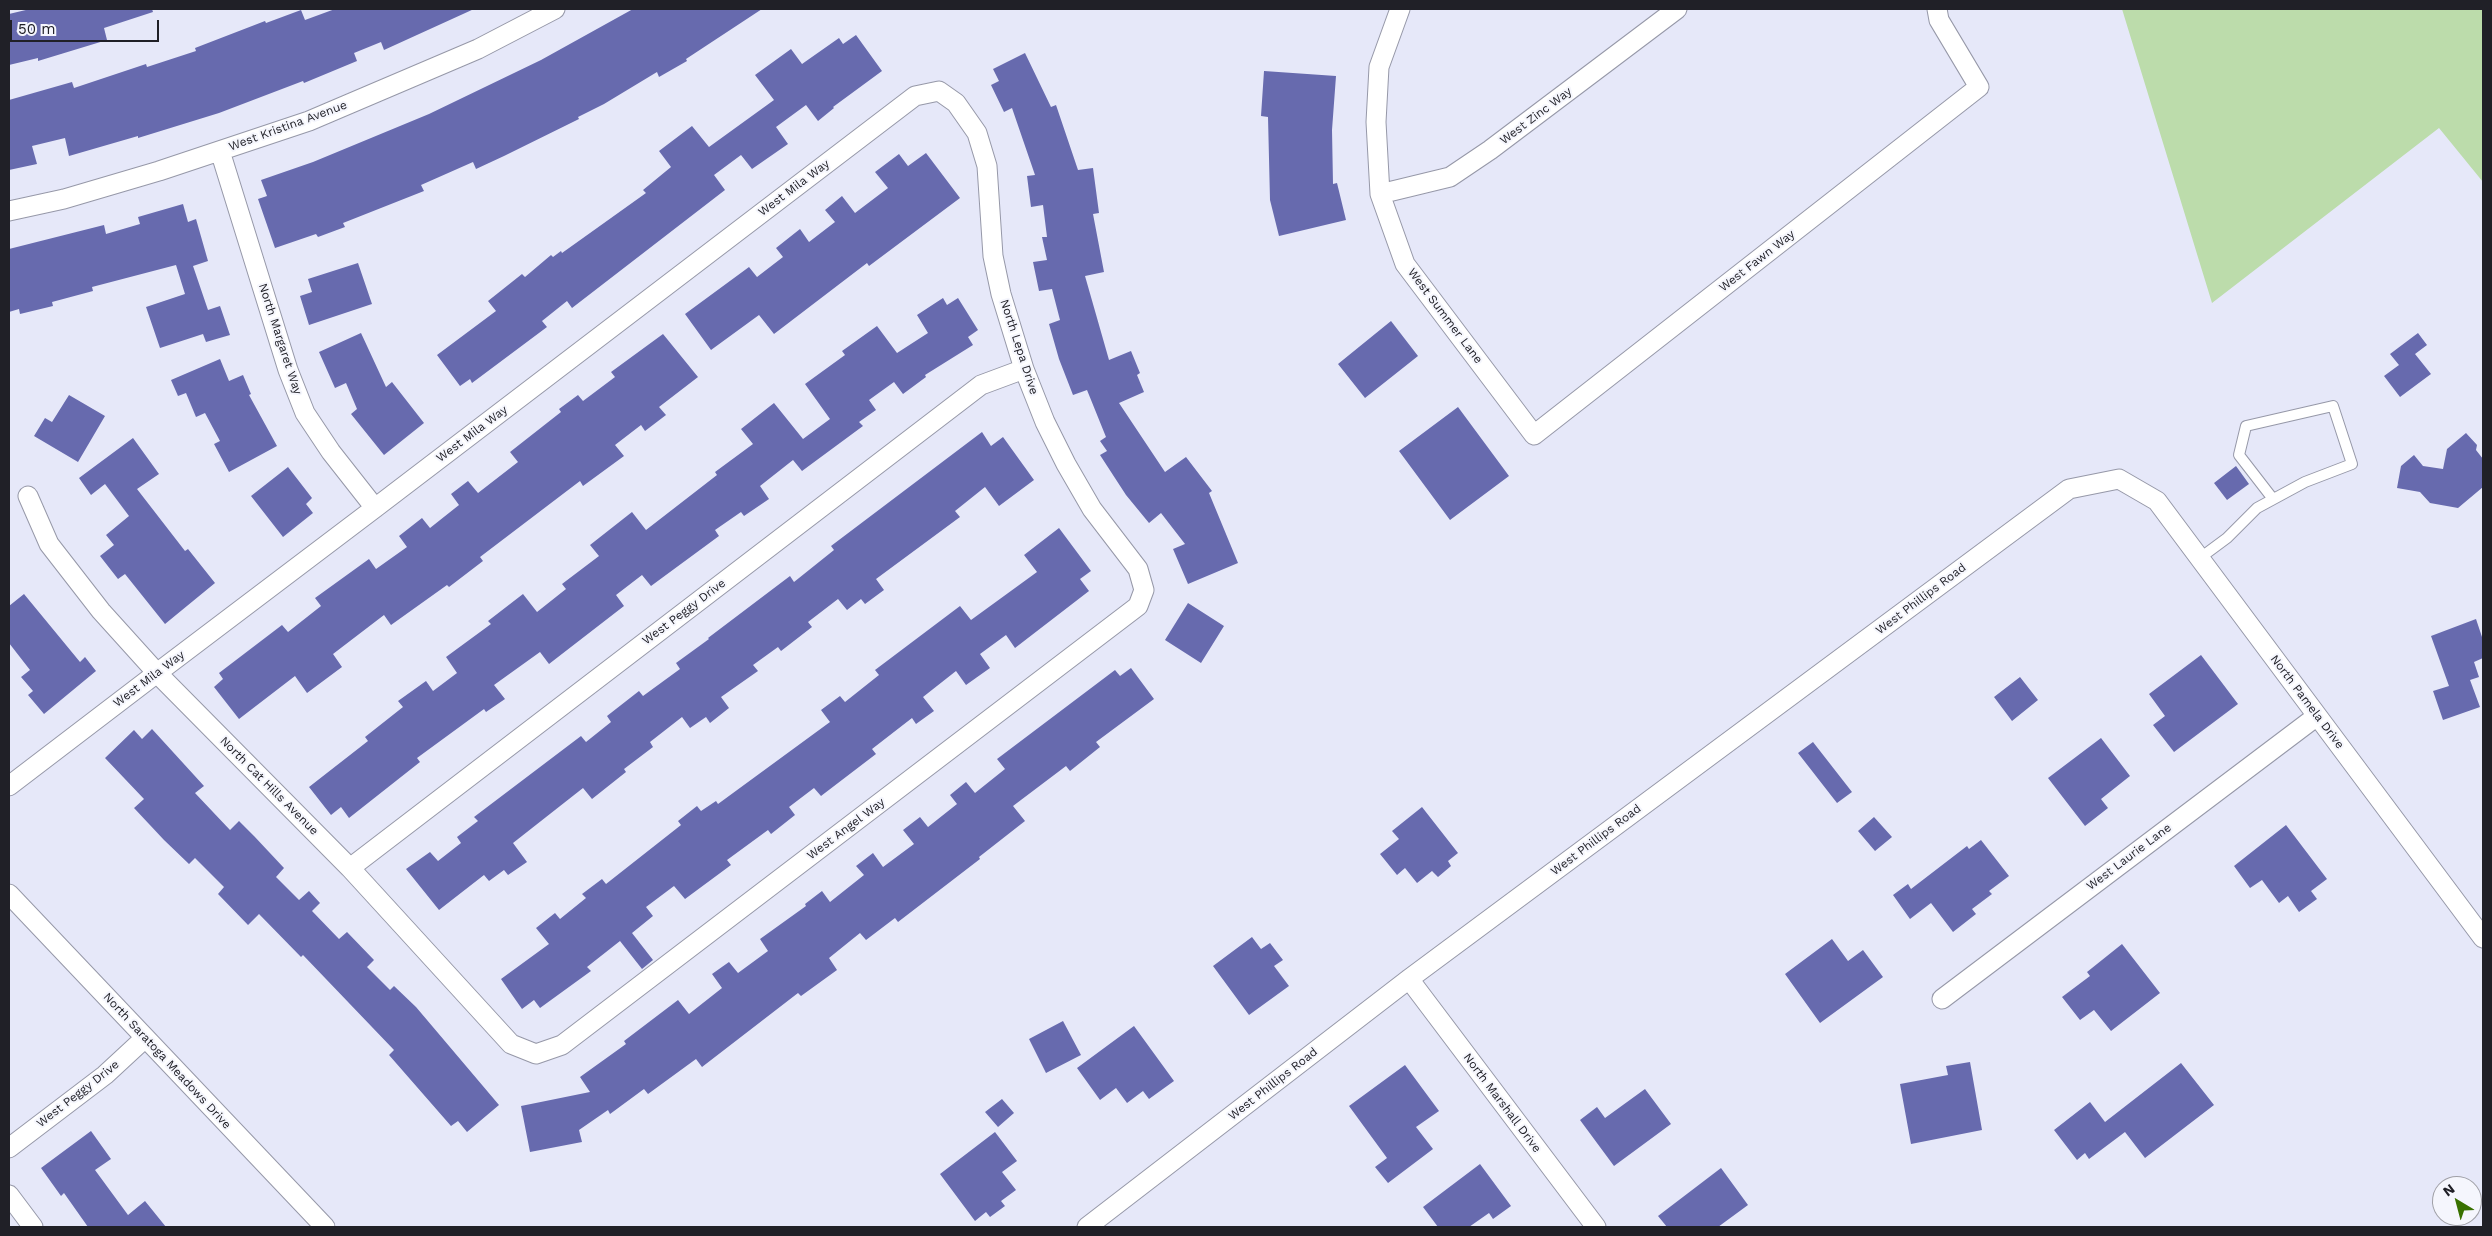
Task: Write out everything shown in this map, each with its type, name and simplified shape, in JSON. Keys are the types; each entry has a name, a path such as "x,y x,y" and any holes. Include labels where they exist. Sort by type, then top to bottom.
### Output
{"street":[{"name":"West Kristina Avenue","path":"9,211 64,198 220,151 309,121 478,49 555,9"},
{"name":"West Summer Lane","path":"1400,9 1379,67 1376,122 1380,194 1405,264 1534,435"},
{"name":"West Zinc Way","path":"1380,194 1450,177 1490,150 1677,9"},
{"name":"West Fawn Way","path":"1534,435 1979,87 1939,20 1937,9"},
{"name":"North Lepa Drive","path":"939,91 956,104 977,133 987,166 993,256 1010,328 1024,369 1066,464 1092,509 1138,569 1144,590"},
{"name":"West Mila Way","path":"9,786 915,96 939,91"},
{"name":"North Margaret Way","path":"220,151 288,370 305,413 331,452 376,508"},
{"name":"West Peggy Drive","path":"350,868 981,385 1024,369"},
{"name":"North Pamela Drive","path":"2119,479 2156,501 2483,938"},
{"name":"West Phillips Road","path":"1087,1227 1409,979 2069,489 2119,479"},
{"name":"North Cat Hills Avenue","path":"28,496 49,544 101,611 157,673 350,868 511,1044 536,1054"},
{"name":"West Angel Way","path":"536,1054 562,1045 618,1003 1138,606 1144,590"},
{"name":"West Laurie Lane","path":"1942,999 2317,716"},
{"name":"North Saratoga Meadows Drive","path":"9,894 324,1227"},
{"name":"North Marshall Drive","path":"1409,979 1596,1227"},
{"name":"West Peggy Drive","path":"9,1148 105,1075 145,1038"},
{"path":"9,1195 33,1227"}],"lane":[{"path":"2200,558 2227,538 2258,508 2273,500 2305,482 2352,464 2333,406 2246,426 2239,455 2273,500"}],"green space":[{"path":"2122,9 2483,9 2483,182 2439,128 2212,303"}],"building":[{"path":"30,9 152,9 153,12 104,28 107,40 38,61 38,58 9,65 9,14"},
{"path":"335,9 474,9 384,50 381,42 354,53 357,61 304,83 303,81 219,113 138,138 138,136 69,156 65,138 32,146 37,164 9,170 9,100 72,82 74,88 146,64 147,67 196,51 195,48 265,21 266,23 301,10 305,20"},
{"path":"633,9 762,9 686,59 687,61 659,77 657,72 604,104 578,117 579,119 504,156 476,169 473,162 421,185 424,191 343,223 345,227 318,237 316,234 275,248 258,199 267,196 261,180 313,162 429,114 541,60"},
{"path":"856,35 882,71 833,107 818,121 806,105 776,127 788,144 752,169 741,155 714,175 725,190 572,308 567,301 542,321 547,327 472,383 470,379 460,386 437,355 496,311 488,301 522,274 525,277 551,255 553,257 561,251 562,253 646,193 643,190 671,167 659,151 692,126 709,147 774,100 755,75 791,49 802,64 839,38 843,44"},
{"path":"1025,53 1051,107 1056,105 1078,170 1093,168 1099,213 1093,214 1104,272 1085,276 1109,360 1131,351 1140,373 1137,375 1144,392 1119,403 1165,472 1186,457 1212,491 1209,493 1238,563 1188,584 1173,549 1185,544 1161,513 1149,523 1126,495 1100,455 1107,451 1100,441 1106,437 1087,390 1073,395 1059,359 1049,324 1060,320 1052,289 1039,291 1033,262 1047,260 1042,237 1047,237 1043,205 1031,207 1027,176 1035,175 1012,108 1004,112 991,85 999,81 993,69"},
{"path":"1264,71 1336,76 1332,130 1333,184 1337,183 1346,220 1279,236 1270,200 1268,117 1261,116"},
{"path":"926,153 960,198 869,266 867,263 774,334 759,315 711,350 685,314 749,267 757,277 783,257 776,248 800,229 809,242 835,222 825,210 842,196 855,213 888,188 875,172 899,154 908,166"},
{"path":"183,204 188,222 196,219 208,261 193,266 208,310 220,306 230,335 206,342 203,334 160,348 146,307 185,294 176,265 92,287 93,291 52,302 53,306 20,314 19,309 9,312 9,249 104,225 106,234 140,224 138,217"},
{"path":"358,263 372,304 309,325 300,296 312,292 308,279"},
{"path":"943,298 947,305 958,298 978,330 968,337 973,345 925,375 926,377 903,394 894,382 869,400 876,410 859,422 863,426 802,471 793,460 760,486 769,499 744,516 741,512 715,530 719,536 651,586 642,575 616,595 624,606 549,664 540,652 494,685 505,699 486,712 484,709 417,758 420,762 349,818 341,807 331,815 309,787 368,741 365,737 403,707 398,701 426,681 433,691 457,673 446,657 491,624 488,621 523,594 537,612 566,589 562,584 599,556 590,545 632,512 646,530 717,475 715,472 753,444 741,429 774,403 803,439 830,419 805,384 845,355 842,351 877,326 897,353 928,333 917,315"},
{"path":"1391,321 1418,356 1365,398 1338,364"},
{"path":"361,333 386,387 392,382 424,423 384,455 351,414 357,409 346,383 335,388 319,352"},
{"path":"2418,333 2427,345 2415,354 2431,374 2400,397 2384,376 2399,365 2390,354"},
{"path":"663,334 698,377 659,407 666,415 645,431 641,425 615,445 624,456 583,486 580,481 480,557 483,561 449,587 447,585 391,625 384,615 333,654 342,667 307,693 295,676 239,719 214,687 223,679 219,673 282,625 288,632 321,606 315,598 369,559 376,569 407,547 399,536 422,518 430,528 459,505 451,494 468,481 478,493 518,462 510,452 561,412 559,409 578,395 583,401 615,377 611,372"},
{"path":"220,359 229,381 243,375 251,394 249,395 277,446 229,472 214,444 220,441 205,413 196,417 186,393 178,396 171,380"},
{"path":"69,395 105,416 78,462 34,436 45,418 52,422"},
{"path":"1458,407 1509,476 1450,520 1399,451"},
{"path":"982,432 991,446 1003,437 1034,480 999,506 985,487 955,511 960,517 876,579 884,590 865,604 861,599 847,610 838,599 808,622 812,627 781,651 778,647 753,665 758,671 721,697 729,708 710,723 706,717 690,728 682,717 650,742 653,747 624,769 626,772 592,799 583,788 513,843 527,862 508,875 504,870 489,881 484,875 439,910 406,869 430,852 438,861 461,843 457,837 478,821 474,817 581,736 586,742 611,722 607,716 639,691 643,696 680,669 676,663 790,576 794,582 834,550 831,546"},
{"path":"2466,433 2477,445 2476,450 2483,459 2483,487 2458,508 2430,503 2420,492 2397,488 2401,466 2414,455 2423,466 2443,469 2447,449"},
{"path":"133,438 159,474 137,489 185,551 188,549 215,583 165,624 125,574 118,579 100,556 114,545 106,535 129,516 105,484 91,495 79,478"},
{"path":"2236,466 2249,484 2227,500 2214,483"},
{"path":"288,467 312,498 306,504 313,513 283,537 251,496"},
{"path":"1059,528 1091,571 1080,579 1089,591 1015,648 1006,635 980,654 990,668 966,685 956,671 923,697 934,711 916,724 912,718 872,749 876,754 821,796 814,788 789,807 795,815 771,834 768,830 727,860 731,865 685,899 674,886 646,907 653,916 632,933 653,960 642,969 620,941 587,967 591,971 540,1008 534,1000 522,1009 501,979 549,944 536,928 555,913 560,919 586,898 582,894 602,879 606,884 681,825 678,821 697,806 701,811 716,801 718,804 830,722 821,710 840,696 845,702 879,675 875,670 960,606 971,620 1037,572 1024,555"},
{"path":"24,594 80,662 85,657 96,671 44,714 28,695 33,691 21,677 30,670 9,643 9,606"},
{"path":"1188,603 1224,626 1201,663 1165,640"},
{"path":"2476,619 2483,640 2483,658 2474,662 2479,677 2470,680 2480,707 2443,720 2433,691 2449,686 2431,636"},
{"path":"2201,655 2238,704 2174,752 2153,725 2165,716 2149,694"},
{"path":"1131,668 1154,699 1096,742 1100,747 1070,771 1066,766 1013,806 1025,821 979,857 980,859 898,922 895,918 866,940 860,933 829,958 837,970 801,996 798,993 702,1067 696,1059 648,1094 644,1089 610,1114 608,1110 579,1130 582,1142 530,1152 521,1106 590,1092 580,1077 626,1044 624,1041 678,1000 689,1014 722,988 712,974 729,962 738,973 768,951 760,939 806,906 805,904 822,891 830,902 864,875 856,866 873,853 883,867 914,844 903,830 920,817 928,827 957,804 950,795 966,782 975,793 1005,769 997,759 1115,670 1120,676"},
{"path":"2020,677 2038,700 2012,721 1994,697"},
{"path":"152,729 204,786 195,793 230,830 239,821 254,836 284,868 276,877 299,900 309,891 320,903 312,911 339,939 347,932 374,960 367,967 390,990 394,986 416,1007 499,1105 467,1132 458,1121 451,1126 389,1055 394,1050 303,955 301,957 259,914 248,925 218,894 224,887 195,858 189,864 134,808 144,799 105,758 134,730 142,739"},
{"path":"2101,738 2130,776 2101,799 2108,808 2085,826 2048,778"},
{"path":"1813,742 1852,792 1837,803 1798,753"},
{"path":"1422,807 1458,853 1448,861 1451,866 1438,877 1432,871 1417,883 1405,868 1397,875 1380,854 1399,839 1392,831"},
{"path":"1874,817 1892,837 1875,851 1858,831"},
{"path":"2286,825 2327,879 2311,891 2317,899 2299,912 2288,896 2279,903 2262,880 2250,888 2234,866"},
{"path":"1981,840 2009,876 1989,891 1992,894 1972,909 1976,914 1953,932 1931,903 1910,919 1893,895 1908,884 1911,889 1967,846 1969,849"},
{"path":"1252,937 1261,949 1270,943 1283,960 1274,966 1289,986 1249,1015 1213,966"},
{"path":"1832,939 1848,961 1863,950 1883,977 1820,1023 1785,974"},
{"path":"2122,944 2160,993 2111,1031 2094,1010 2080,1020 2062,997 2090,976 2087,972"},
{"path":"1063,1021 1081,1055 1046,1073 1029,1039"},
{"path":"1134,1026 1174,1081 1149,1099 1143,1091 1127,1103 1116,1088 1100,1100 1077,1068"},
{"path":"1970,1062 1982,1130 1911,1144 1900,1084 1948,1075 1946,1066"},
{"path":"2181,1063 2214,1105 2145,1158 2125,1132 2089,1159 2085,1153 2077,1160 2054,1130 2090,1102 2105,1122"},
{"path":"1405,1065 1439,1111 1416,1127 1433,1149 1388,1183 1375,1167 1387,1158 1349,1106"},
{"path":"1645,1089 1671,1124 1614,1166 1580,1120 1597,1107 1605,1118"},
{"path":"1002,1099 1014,1113 998,1127 985,1112"},
{"path":"91,1131 111,1159 95,1170 128,1215 145,1201 166,1227 88,1227 64,1193 61,1196 41,1168"},
{"path":"995,1132 1017,1161 1002,1172 1016,1190 1001,1201 1005,1206 990,1217 986,1212 975,1221 940,1174"},
{"path":"1480,1164 1511,1206 1493,1219 1489,1213 1469,1227 1438,1227 1423,1207"},
{"path":"1721,1168 1748,1205 1718,1227 1667,1227 1658,1216"}]}
